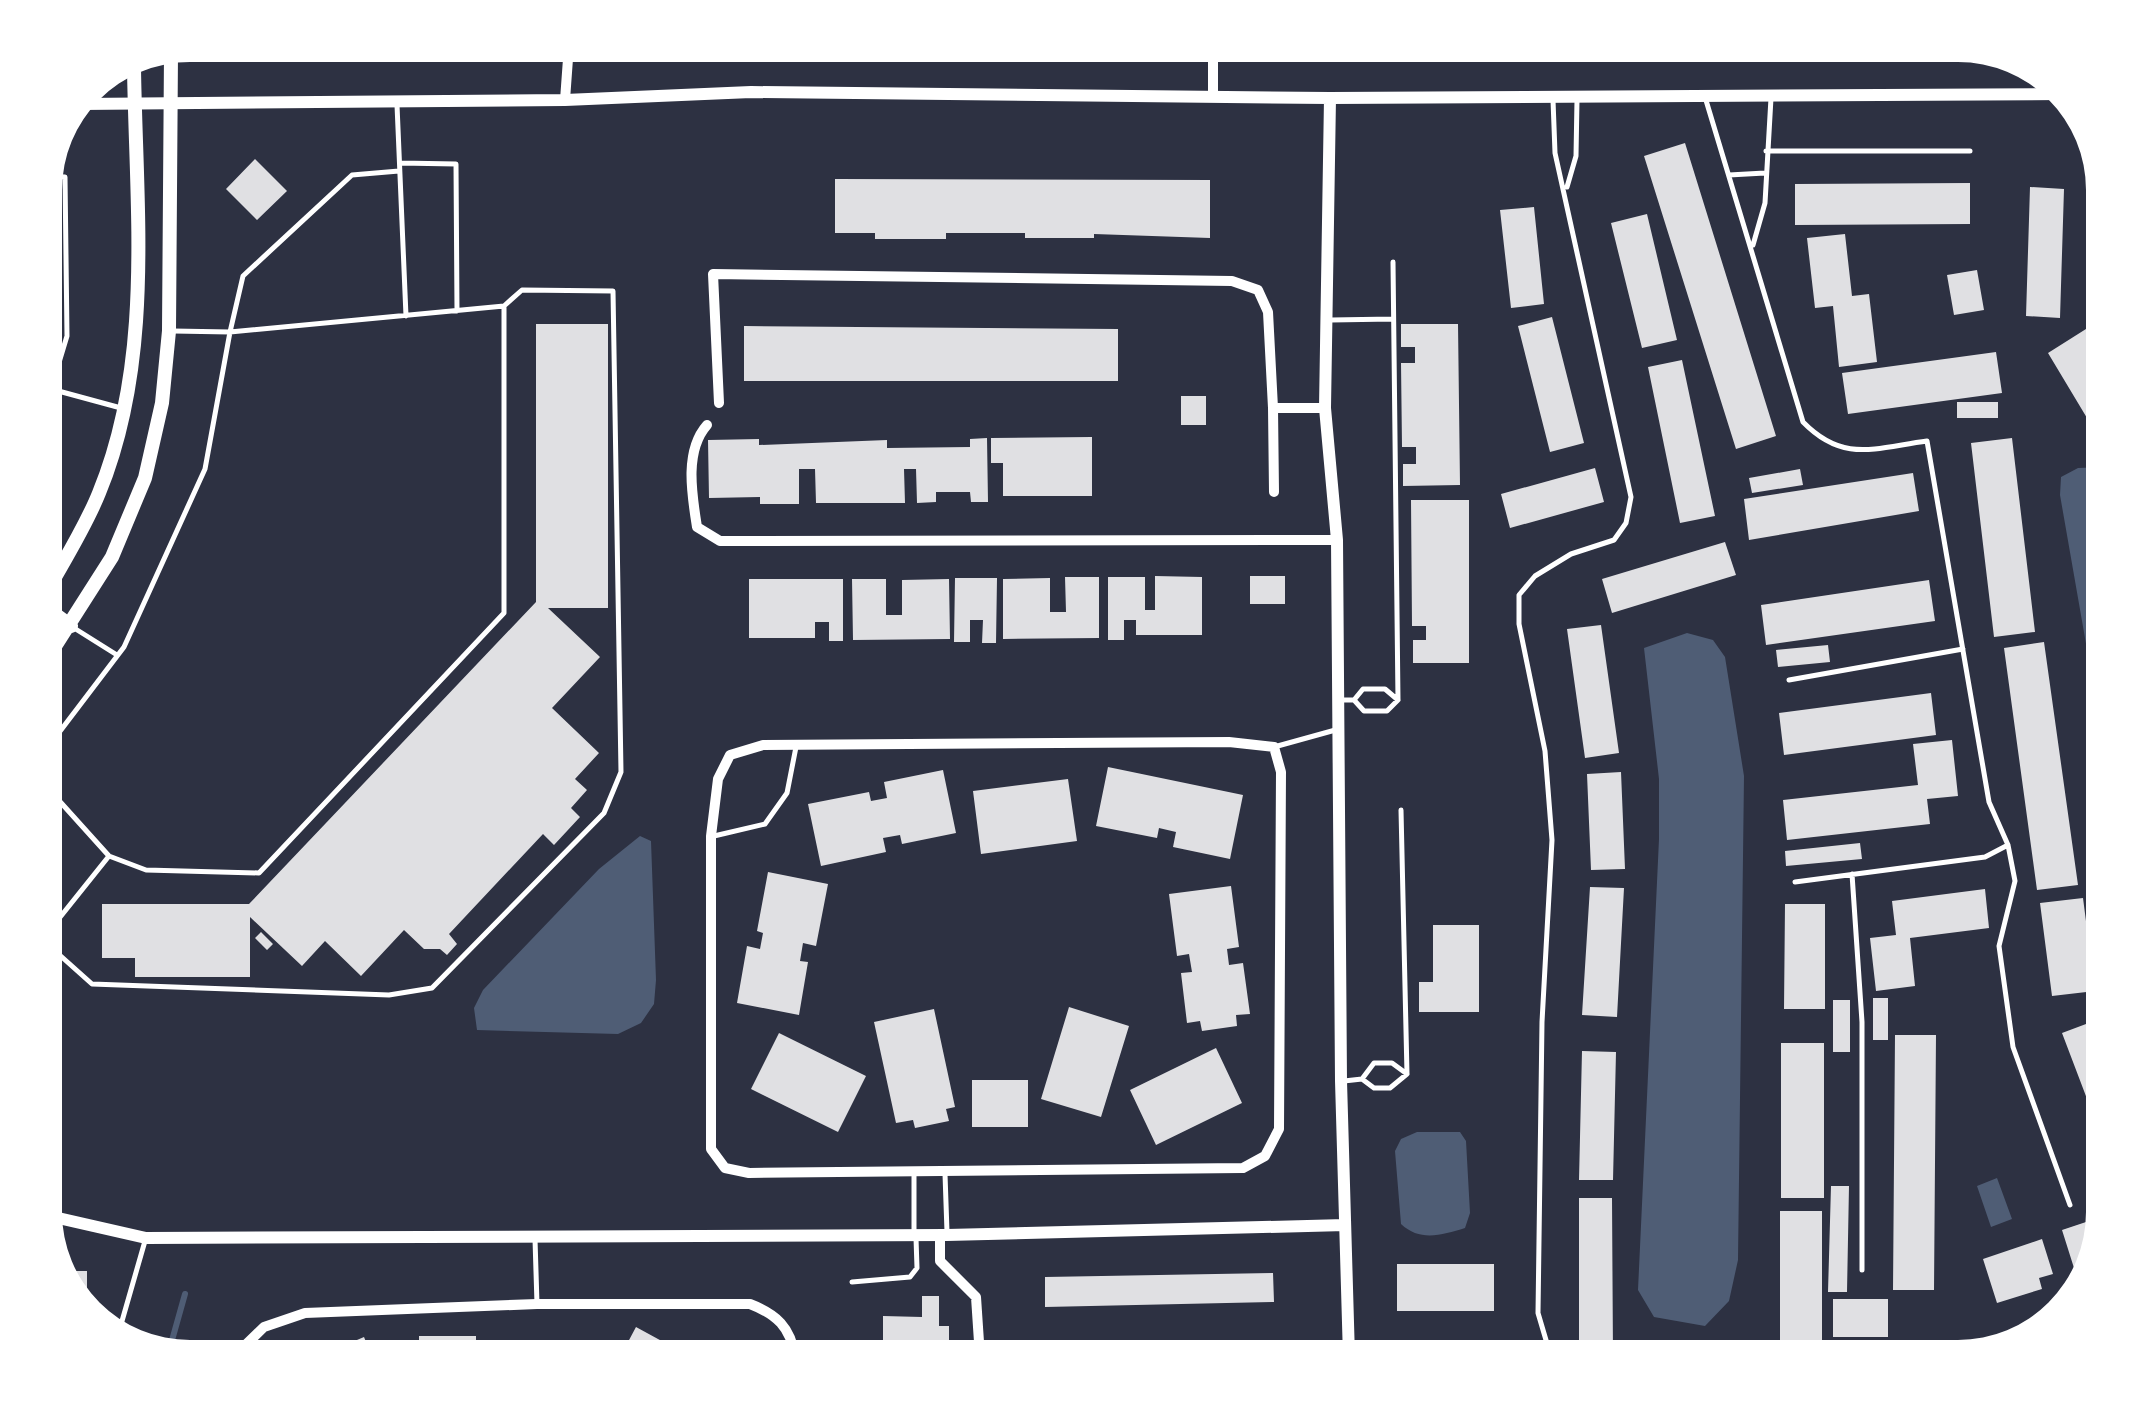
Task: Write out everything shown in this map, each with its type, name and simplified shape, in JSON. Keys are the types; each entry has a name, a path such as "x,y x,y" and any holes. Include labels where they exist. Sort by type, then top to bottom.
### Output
{"main road":[{"path":"63,637 112,557 145,478 162,403 169,331 172,64"},
{"path":"63,561 100,492 124,409 139,282 134,76"},
{"path":"63,620 71,626"}],"street":[{"path":"565,100 568,62"},
{"path":"1213,62 1213,96"},
{"path":"97,104 565,100 752,92 1330,98 2042,94"},
{"path":"1330,98 1325,408 1347,700 1340,729 1341,1081 1349,1340"},
{"path":"718,403 714,274 1232,280 1258,290 1268,312 1274,492"},
{"path":"1273,408 1325,408"},
{"path":"707,425 697,436 692,500 697,527 720,541 1336,540"},
{"path":"1229,742 1274,747 1282,772 1279,1129 1265,1156 1243,1168 749,1173 725,1168 710,1149 710,836 718,779 730,755 763,745 1229,742"},
{"path":"63,1219 146,1238 943,1235 1345,1225"},
{"path":"943,1235 940,1261 976,1297 979,1340"},
{"path":"251,1340 264,1328 305,1313 537,1304 750,1304 773,1313 792,1340"}],"lane":[{"path":"1705,96 1803,422 1824,444 1846,451 1927,442 1989,802 2008,845 2016,881 1999,946 2013,1046 2070,1205"},
{"path":"1752,248 1765,203 1771,96"},
{"path":"1546,1340 1538,1313 1542,1022 1552,840 1545,752 1519,624 1519,595 1535,576 1571,554 1614,540 1626,523 1631,497 1555,153 1553,98"},
{"path":"1566,190 1576,156 1576,98"},
{"path":"396,102 406,316"},
{"path":"1766,151 1970,151"},
{"path":"63,726 117,656 205,469 242,276 352,174 456,164 457,311"},
{"path":"1729,176 1765,173"},
{"path":"63,347 67,336 64,178"},
{"path":"1393,262 1398,700 1387,712 1364,712 1347,700 1363,689 1385,689 1398,700"},
{"path":"63,957 92,984 389,995 432,988 604,813 621,772 614,291 522,290 504,306 230,332 169,331"},
{"path":"63,804 109,856 146,870 259,873 504,613 504,306"},
{"path":"1326,320 1393,319"},
{"path":"63,392 124,409"},
{"path":"71,626 117,656"},
{"path":"1789,680 1963,649"},
{"path":"1274,747 1340,729"},
{"path":"710,836 766,824 787,793 796,746"},
{"path":"1400,810 1407,1074"},
{"path":"1796,882 1985,857 2008,845"},
{"path":"63,916 109,856"},
{"path":"1852,874 1862,1022 1862,1270"},
{"path":"1362,1079 1374,1063 1392,1063 1407,1074"},
{"path":"1341,1081 1362,1079 1374,1088 1390,1088 1407,1074"},
{"path":"852,1282 910,1277 917,1268 914,1174"},
{"path":"943,1235 945,1174"},
{"path":"122,1320 146,1238"},
{"path":"534,1239 537,1304"}],"water":[{"path":"2086,468 2086,644 2060,495 2061,477"},
{"path":"1687,633 1713,640 1725,657 1744,776 1738,1260 1729,1301 1705,1326 1654,1317 1638,1290 1659,839 1659,779 1644,648"},
{"path":"640,836 651,841 656,980 654,1004 641,1023 618,1034 477,1030 474,1008 483,990 599,869"},
{"path":"1417,1132 1460,1132 1466,1141 1470,1213 1465,1228 1424,1235 1401,1224 1395,1151 1401,1139"},
{"path":"1997,1178 2012,1219 1991,1227 1977,1186"}],"building":[{"path":"1685,143 1776,436 1736,449 1644,156"},
{"path":"255,159 287,191 257,220 226,189"},
{"path":"835,179 1210,180 1210,238 1094,234 1094,238 1025,238 1025,233 946,233 946,239 875,239 875,233 835,233"},
{"path":"1970,183 1970,224 1795,225 1795,184"},
{"path":"2030,187 2064,189 2060,318 2026,316"},
{"path":"1534,207 1544,304 1511,308 1500,210"},
{"path":"1647,214 1677,340 1642,348 1611,223"},
{"path":"1845,234 1852,296 1869,294 1877,362 1839,367 1833,306 1815,308 1807,238"},
{"path":"1977,270 1984,310 1954,315 1947,275"},
{"path":"1552,317 1584,443 1550,452 1518,326"},
{"path":"536,324 608,324 608,608 548,608 600,657 552,708 599,753 575,779 587,790 571,808 580,817 554,845 543,834 449,934 457,944 447,955 440,949 424,949 404,930 361,976 325,941 302,966 250,917 250,977 135,977 135,958 102,958 102,904 249,904 536,602"},
{"path":"1401,324 1458,324 1460,485 1403,486 1403,464 1416,464 1416,447 1402,447 1401,363 1415,363 1415,347 1401,347"},
{"path":"744,326 1118,329 1118,381 744,381"},
{"path":"2086,329 2086,416 2048,353"},
{"path":"1996,352 2002,393 1848,414 1842,373"},
{"path":"1682,360 1715,516 1680,523 1648,367"},
{"path":"1181,396 1206,396 1206,425 1181,425"},
{"path":"1957,402 1998,402 1998,418 1957,418"},
{"path":"1092,437 1092,496 1003,496 1003,463 991,463 991,438"},
{"path":"987,438 988,502 971,502 970,492 936,492 936,502 917,503 916,469 904,469 905,503 816,503 815,469 799,469 799,504 760,504 760,497 709,498 708,440 759,439 759,445 887,440 887,448 970,447 970,439"},
{"path":"2012,438 2035,632 1994,637 1971,443"},
{"path":"1595,468 1604,502 1510,528 1501,494"},
{"path":"1800,469 1803,485 1752,493 1749,478"},
{"path":"1913,473 1919,511 1749,540 1744,499"},
{"path":"1411,500 1469,500 1469,663 1413,663 1413,640 1426,640 1426,626 1412,626"},
{"path":"1725,542 1736,575 1612,613 1602,579"},
{"path":"1155,576 1202,577 1202,635 1136,635 1136,620 1124,620 1124,640 1108,640 1108,577 1145,577 1145,610 1155,610"},
{"path":"1250,576 1285,576 1285,604 1250,604"},
{"path":"1065,577 1099,577 1099,638 1003,639 1003,579 1050,578 1050,612 1066,612"},
{"path":"955,578 997,578 996,643 982,643 983,620 970,620 970,642 954,642"},
{"path":"749,579 843,579 843,641 829,641 829,622 815,622 815,638 749,638"},
{"path":"852,579 886,579 886,615 902,615 902,580 949,579 950,639 853,640"},
{"path":"1929,580 1935,621 1766,645 1761,605"},
{"path":"1601,625 1619,753 1585,758 1567,629"},
{"path":"2044,642 2078,885 2037,890 2004,648"},
{"path":"1828,645 1830,662 1778,667 1776,650"},
{"path":"1931,693 1936,735 1784,755 1779,713"},
{"path":"1952,740 1958,796 1927,799 1930,824 1787,840 1783,800 1918,785 1913,744"},
{"path":"1108,767 1243,795 1230,859 1173,847 1176,832 1159,828 1157,838 1096,826"},
{"path":"943,770 956,833 902,844 900,835 883,838 886,852 821,866 808,804 869,792 871,801 887,798 884,782"},
{"path":"1621,772 1625,869 1591,870 1587,774"},
{"path":"1068,779 1077,841 981,854 973,791"},
{"path":"1860,843 1862,859 1786,866 1785,851"},
{"path":"768,872 828,884 816,946 803,943 800,961 808,962 799,1015 737,1003 747,946 760,949 763,933 757,931"},
{"path":"1231,886 1239,947 1227,949 1229,965 1243,963 1250,1014 1236,1015 1237,1026 1202,1031 1200,1021 1187,1023 1181,973 1192,972 1189,954 1177,956 1169,894"},
{"path":"1590,887 1624,888 1617,1017 1582,1015"},
{"path":"1985,889 1989,928 1910,938 1915,986 1876,991 1870,938 1896,935 1892,901"},
{"path":"2083,898 2086,992 2052,996 2040,903"},
{"path":"1785,904 1825,904 1825,1009 1784,1009"},
{"path":"1433,925 1479,925 1479,1012 1419,1012 1419,982 1433,982"},
{"path":"261,932 273,944 267,950 255,938"},
{"path":"1873,998 1888,998 1888,1040 1873,1040"},
{"path":"1833,1000 1850,1000 1850,1052 1833,1052"},
{"path":"1069,1007 1129,1026 1101,1117 1041,1099"},
{"path":"934,1009 955,1107 946,1109 949,1121 915,1128 913,1120 896,1123 874,1022"},
{"path":"2086,1024 2086,1096 2062,1033"},
{"path":"779,1033 866,1076 838,1132 751,1089"},
{"path":"1895,1035 1936,1035 1934,1290 1893,1290"},
{"path":"1781,1043 1824,1043 1824,1198 1781,1198"},
{"path":"1216,1048 1242,1103 1156,1145 1130,1090"},
{"path":"1582,1051 1616,1052 1613,1180 1579,1180"},
{"path":"972,1080 1028,1080 1028,1127 972,1127"},
{"path":"1831,1186 1849,1186 1847,1292 1828,1292"},
{"path":"1579,1198 1612,1198 1613,1340 1579,1340"},
{"path":"1780,1211 1822,1211 1822,1340 1780,1340"},
{"path":"2085,1222 2073,1265 2062,1230"},
{"path":"2042,1239 2053,1274 2039,1278 2042,1289 1997,1303 1983,1259"},
{"path":"1397,1264 1494,1264 1494,1311 1397,1311"},
{"path":"77,1271 87,1271 87,1287"},
{"path":"1273,1273 1274,1302 1045,1307 1045,1277"},
{"path":"922,1296 939,1296 939,1326 949,1326 949,1340 883,1340 883,1316 922,1317"},
{"path":"1833,1299 1888,1299 1888,1337 1833,1337"},
{"path":"636,1327 660,1340 629,1340"},
{"path":"419,1336 476,1336 476,1340 419,1340"}],"waterway":[{"path":"173,1338 185,1294"}]}
